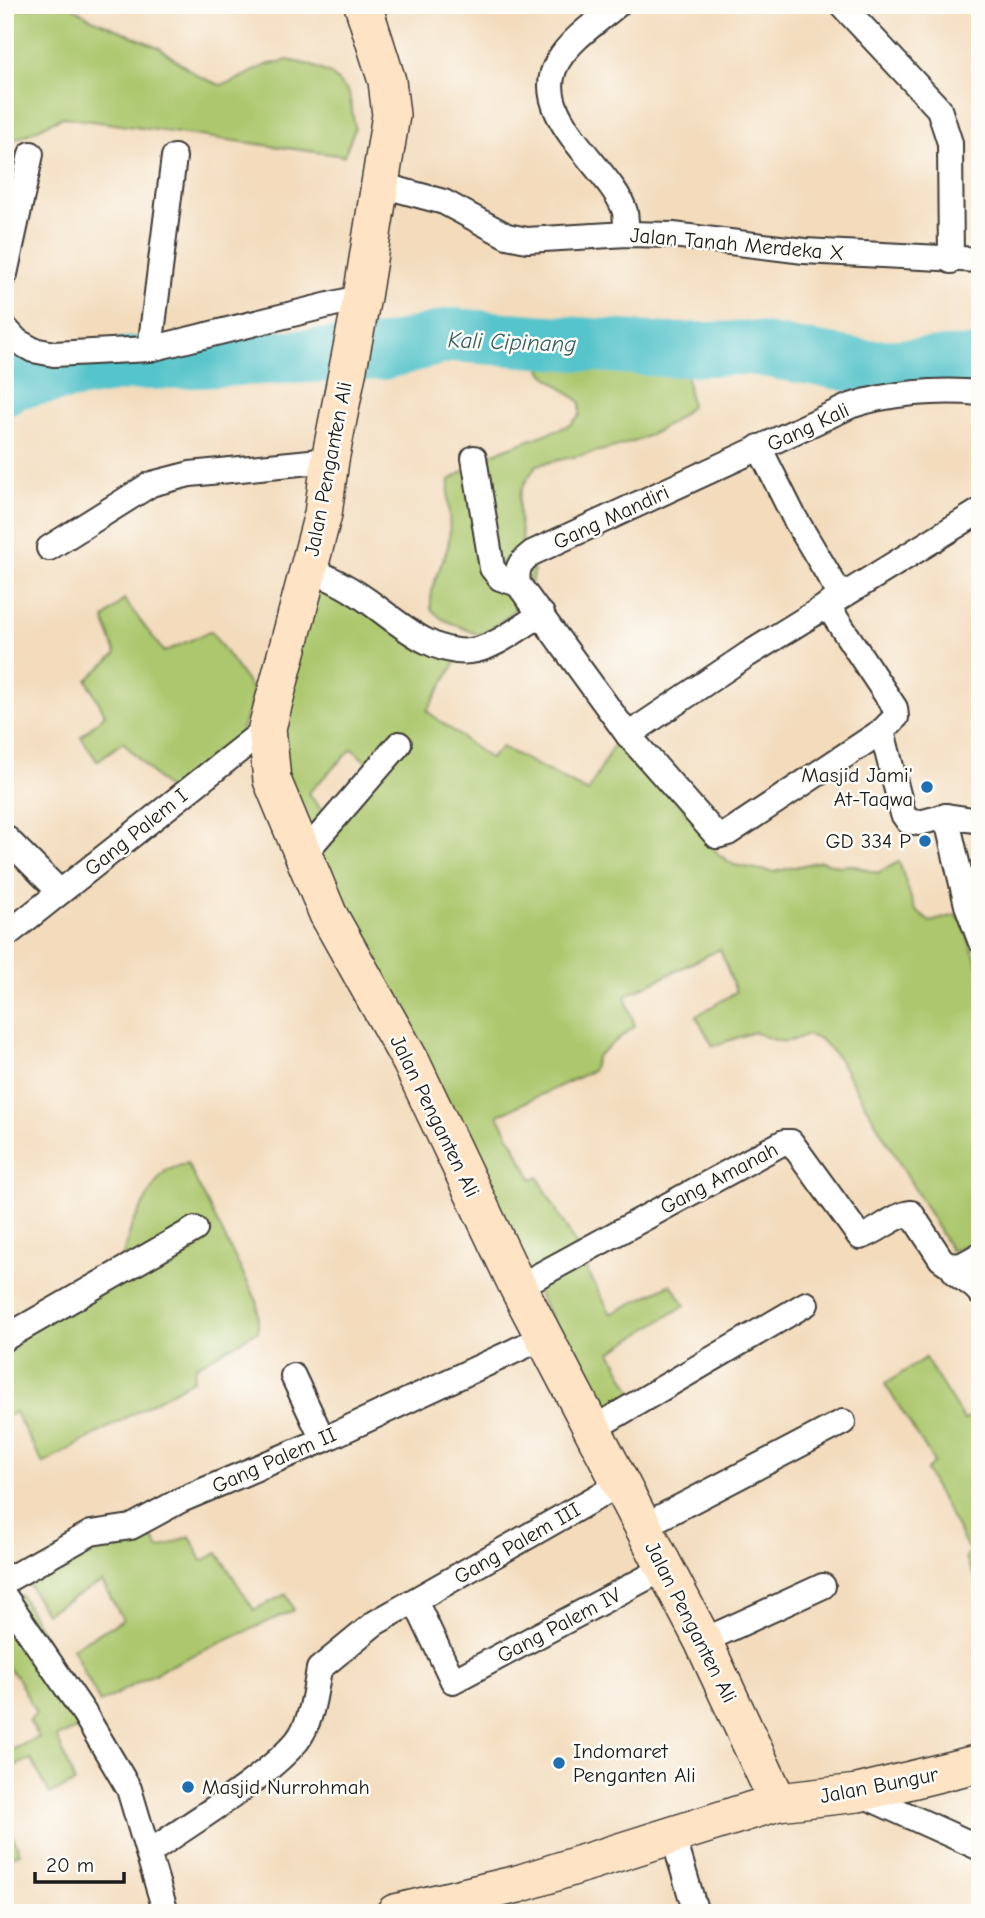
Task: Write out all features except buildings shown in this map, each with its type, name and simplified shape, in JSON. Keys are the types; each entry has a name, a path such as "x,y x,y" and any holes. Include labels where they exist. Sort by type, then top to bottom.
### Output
{"street":[{"name":"Jalan Penganten Ali","path":"363,5 387,81 391,115 359,310 330,460 323,514 267,728 272,780 328,914 411,1062 518,1287 703,1641 778,1802"},
{"path":"617,5 574,41 558,60 552,74 553,97 562,120 624,210 626,234"},
{"path":"842,5 939,109 950,143 951,261"},
{"path":"5,274 31,154"},
{"path":"150,349 174,157"},
{"name":"Jalan Tanah Merdeka X","path":"381,185 444,202 507,236 527,240 626,234 673,235 804,251 951,261 980,260"},
{"path":"5,328 17,341 33,350 54,354 150,349 359,310"},
{"name":"Gang Kali","path":"882,731 896,717 895,708 834,600 759,447 862,402 946,392 980,393"},
{"name":"Gang Mandiri","path":"518,584 517,570 520,562 532,553 759,447"},
{"path":"474,458 492,568 500,578 518,584 628,735 713,833 722,836 882,731 903,814 908,821 919,822 946,816 980,821"},
{"path":"49,548 151,484 190,474 330,460"},
{"path":"628,735 834,600 980,511"},
{"path":"309,568 355,592 428,642 453,650 469,652 482,648 542,614"},
{"name":"Gang Palem I","path":"5,936 267,728"},
{"path":"303,855 399,744"},
{"path":"946,816 967,905 980,940"},
{"path":"5,837 60,892"},
{"name":"Gang Amanah","path":"518,1287 784,1142 791,1142 860,1237 879,1230 902,1214 911,1213 941,1259 951,1266"},
{"path":"5,1338 195,1229"},
{"path":"980,1255 962,1265 951,1266 956,1277 975,1286 980,1293"},
{"path":"591,1430 806,1304"},
{"name":"Gang Palem II","path":"5,1581 91,1533 131,1527 181,1500 323,1440 544,1337"},
{"path":"293,1376 323,1440"},
{"path":"642,1527 843,1422"},
{"name":"Gang Palem III","path":"150,1852 264,1770 298,1740 313,1703 319,1669 375,1623 620,1484"},
{"name":"Gang Palem IV","path":"415,1601 453,1681 665,1568"},
{"path":"703,1641 823,1586"},
{"path":"5,1597 84,1713 129,1789 150,1852 166,1913"},
{"name":"Jalan Bungur","path":"778,1802 858,1793 980,1763"},
{"path":"858,1793 980,1847"},
{"path":"408,1911 518,1884 778,1802"},
{"path":"673,1836 696,1913"}],"green space":[{"path":"5,5 69,5 90,18 158,47 198,76 220,85 266,65 288,60 331,74 349,93 355,128 344,156 63,117 6,141"},
{"path":"545,352 674,366 687,377 691,406 676,420 639,439 537,465 523,486 519,500 522,538 534,572 531,583 514,610 479,635 442,619 431,609 434,584 448,546 450,480 489,455 570,425 580,415 580,402 544,374 538,363"},
{"path":"314,570 463,650 427,711 490,759 502,747 588,792 619,735 694,819 718,854 734,865 773,872 821,861 839,866 852,865 877,873 899,862 915,910 930,922 956,915 962,922 980,970 980,1239 951,1251 838,1058 820,1039 806,1035 780,1041 754,1032 713,1046 696,1016 736,992 720,949 625,996 635,1026 597,1056 592,1071 498,1115 532,1179 538,1177 578,1249 529,1278 306,856 372,767 352,749 308,793 328,818 304,848 260,746"},
{"path":"124,599 164,652 211,631 254,692 240,735 169,791 123,742 97,761 81,737 105,714 87,680 116,654 104,619"},
{"path":"187,1163 258,1303 258,1331 196,1366 193,1380 43,1464 15,1412 5,1417 5,1349 120,1265 132,1225 156,1182 165,1171"},
{"path":"580,1258 611,1314 671,1284 685,1305 611,1352 636,1399 604,1419 532,1282"},
{"path":"925,1358 964,1420 980,1412 980,1586 965,1558 970,1552 926,1471 934,1462 885,1384"},
{"path":"146,1525 159,1549 190,1536 202,1561 218,1553 254,1610 286,1594 294,1610 167,1667 100,1703 72,1648 123,1620 102,1582 45,1613 26,1580 89,1537"},
{"path":"21,1595 91,1723 57,1737 75,1783 50,1794 31,1759 5,1770 5,1753 39,1737 29,1720 36,1713 17,1677 5,1665 5,1599"},
{"path":"9,1826 20,1853 5,1858 5,1827"}],"waterway":[{"name":"Kali Cipinang","path":"5,389 14,382 125,364 382,353 451,335 665,350 751,348 865,367 980,363"}],"place":[{"name":"Masjid Jami' At-Taqwa","path":"927,787"},
{"name":"GD 334 P","path":"925,841"},
{"name":"Indomaret Penganten Ali","path":"559,1763"},
{"name":"Masjid Nurrohmah","path":"188,1787"}]}
